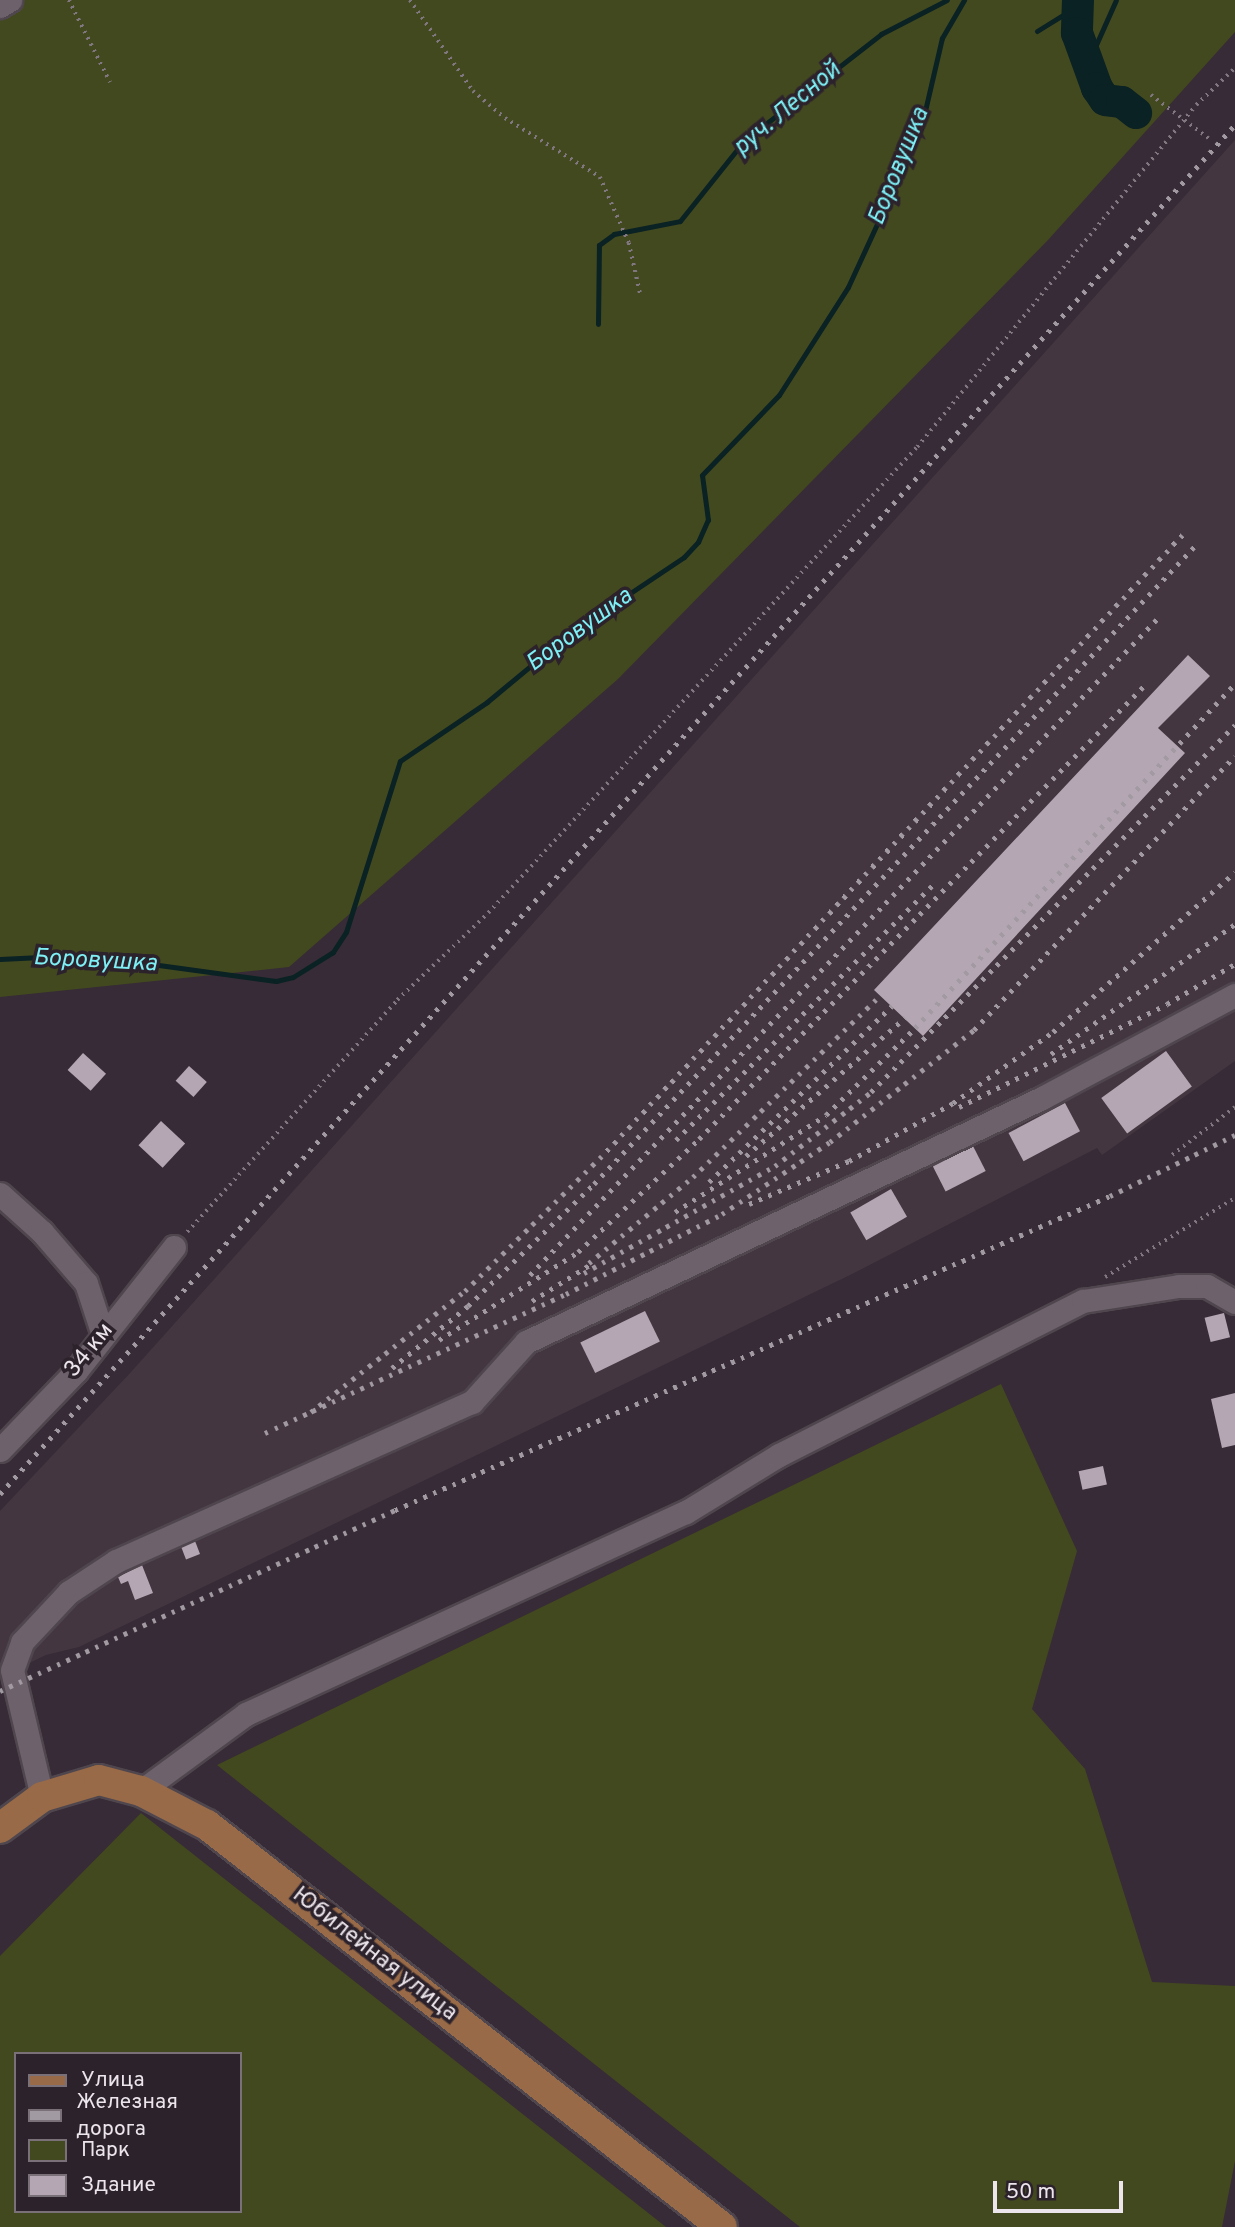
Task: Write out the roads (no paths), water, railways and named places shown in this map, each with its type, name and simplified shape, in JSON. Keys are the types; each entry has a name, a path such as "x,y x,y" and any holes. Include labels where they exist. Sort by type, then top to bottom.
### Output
{"main road":[{"name":"Юбилейная улица","path":"0,1829 42,1797 99,1780 141,1791 207,1825 722,2227"}],"street":[{"path":"0,6 10,0"},
{"path":"42,1797 12,1670 22,1642 69,1592 116,1561 472,1402 526,1342 1042,1098 1235,995"},
{"path":"0,1194 42,1232 86,1283 103,1335"},
{"name":"34 км","path":"0,1450 76,1371 174,1247"},
{"path":"141,1791 246,1714 686,1512 779,1455 1083,1301 1179,1286 1207,1286 1235,1302"}],"waterway":[{"name":"руч. Лесной","path":"598,324 599,245 614,234 680,221 739,147 763,126 881,34 947,0"},
{"name":"Боровушка","path":"0,959 41,957 96,967 144,963 276,981 293,977 333,952 346,932 400,761 487,702 569,634 684,557 698,542 708,520 702,475 779,395 848,287 921,128 942,38 964,0"},
{"path":"1078,0 1077,33 1097,88 1105,100 1122,102 1136,113"},
{"path":"1037,31 1087,0"},
{"path":"1087,65 1116,0"}],"railway":[{"path":"0,1494 1235,125"},
{"path":"311,1412 465,1291 607,1151 1184,533"},
{"path":"392,1368 468,1306 594,1184 1196,545"},
{"path":"530,1275 1160,616"},
{"path":"675,1212 826,1115 915,1028 1235,684"},
{"path":"439,1340 578,1252 699,1139 1145,685"},
{"path":"584,1273 775,1166 871,1092 1235,725"},
{"path":"265,1433 566,1294 722,1214 830,1142 974,1030 1235,756"},
{"path":"749,1204 849,1161 953,1103 1053,1032 1235,872"},
{"path":"676,1140 934,884"},
{"path":"1051,1054 1235,924"},
{"path":"959,1107 1167,1004 1235,964"},
{"path":"589,1263 693,1177 880,996"},
{"path":"709,1182 892,1006"},
{"path":"746,1156 905,1018"},
{"path":"0,1691 395,1510 1110,1196 1235,1135"},
{"path":"532,1301 591,1264"}]}
